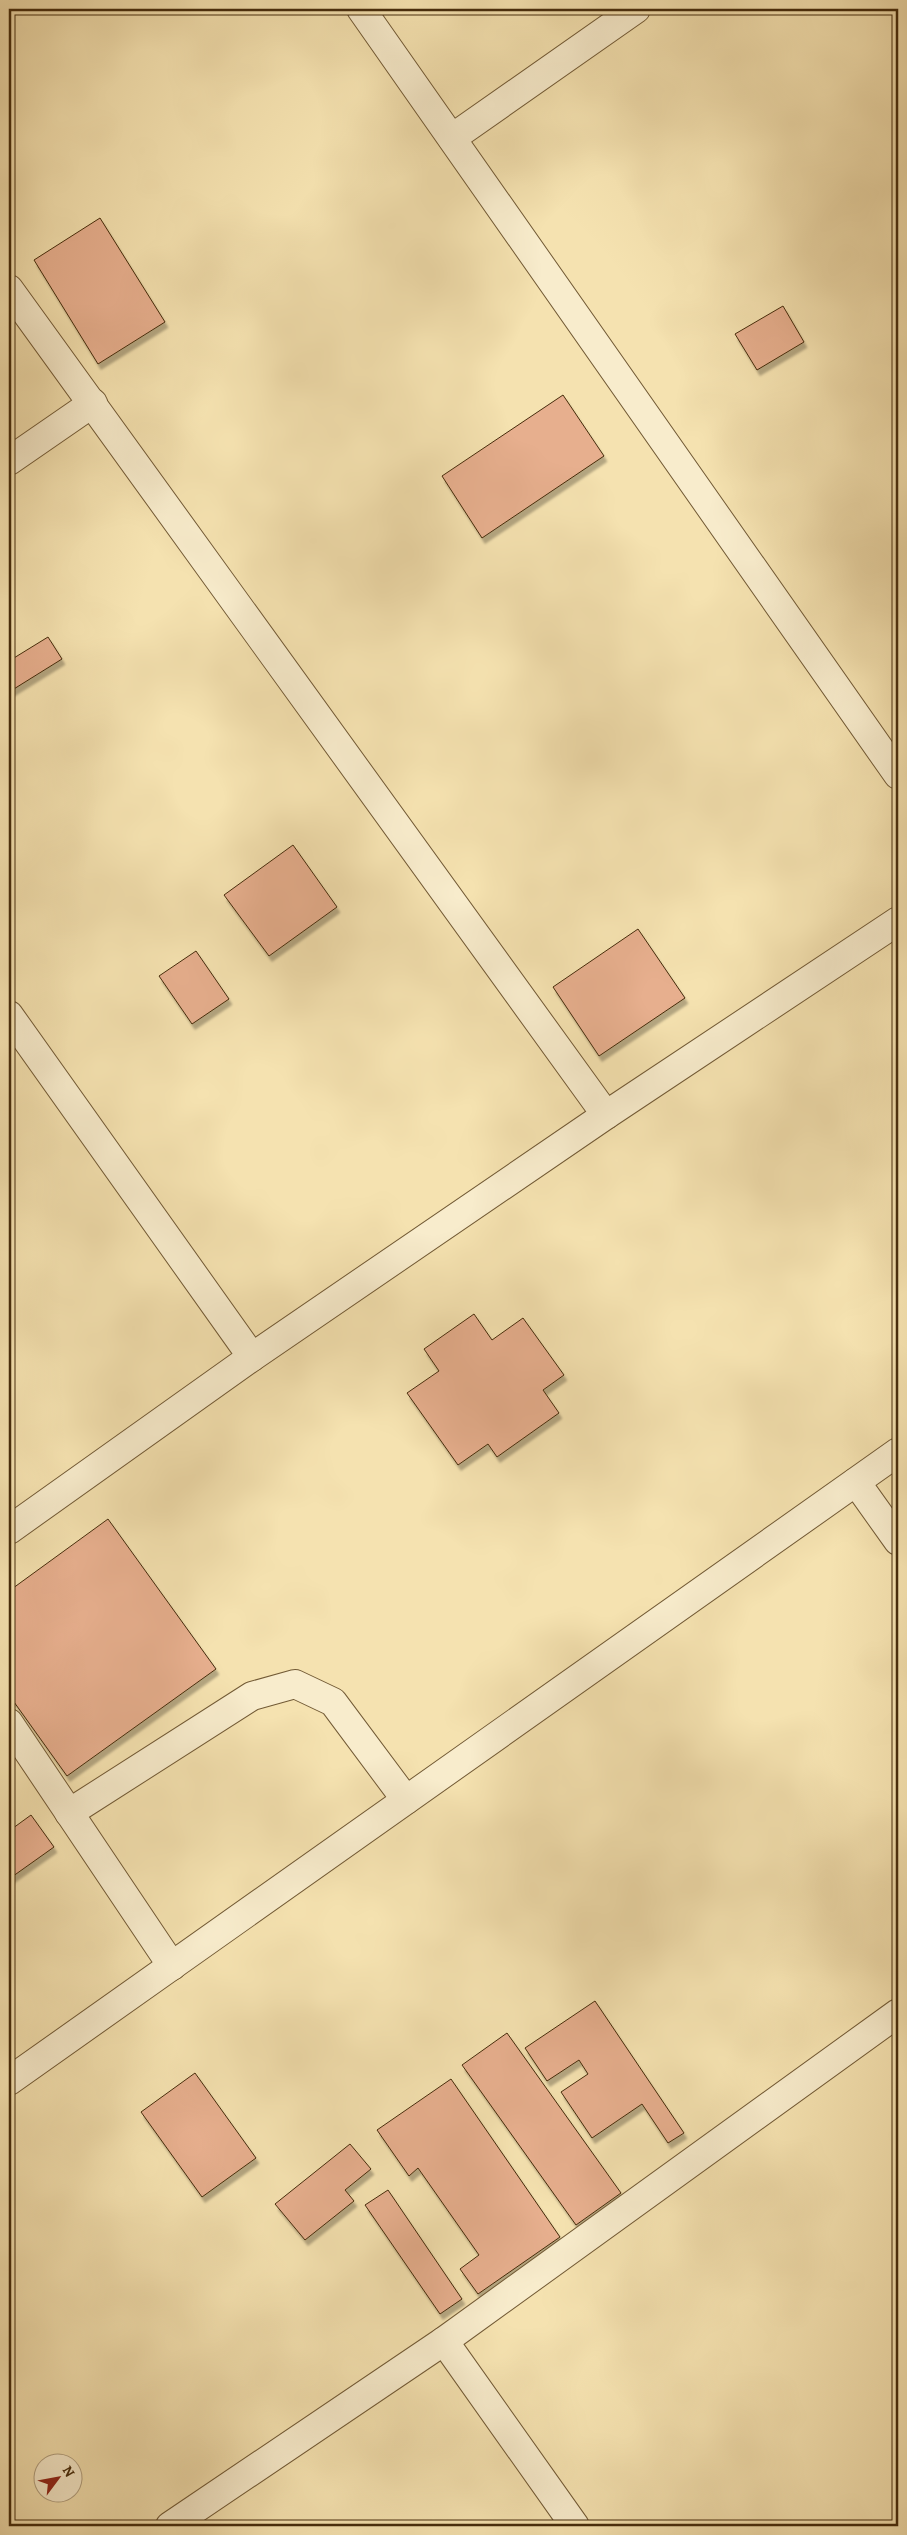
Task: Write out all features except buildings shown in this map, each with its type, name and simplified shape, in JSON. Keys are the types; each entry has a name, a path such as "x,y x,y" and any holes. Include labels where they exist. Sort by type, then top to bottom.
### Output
{"street":[{"path":"361,9 898,775"},
{"path":"452,138 636,9"},
{"path":"9,289 606,1115"},
{"path":"9,462 93,403"},
{"path":"9,1530 252,1357 606,1115 898,921"},
{"path":"9,1015 252,1357"},
{"path":"9,2081 898,1452"},
{"path":"856,1482 898,1540"},
{"path":"69,1813 252,1696 295,1684 333,1702 406,1800"},
{"path":"9,1724 172,1966"},
{"path":"170,2526 444,2341 898,2013"},
{"path":"444,2341 575,2526"}]}
